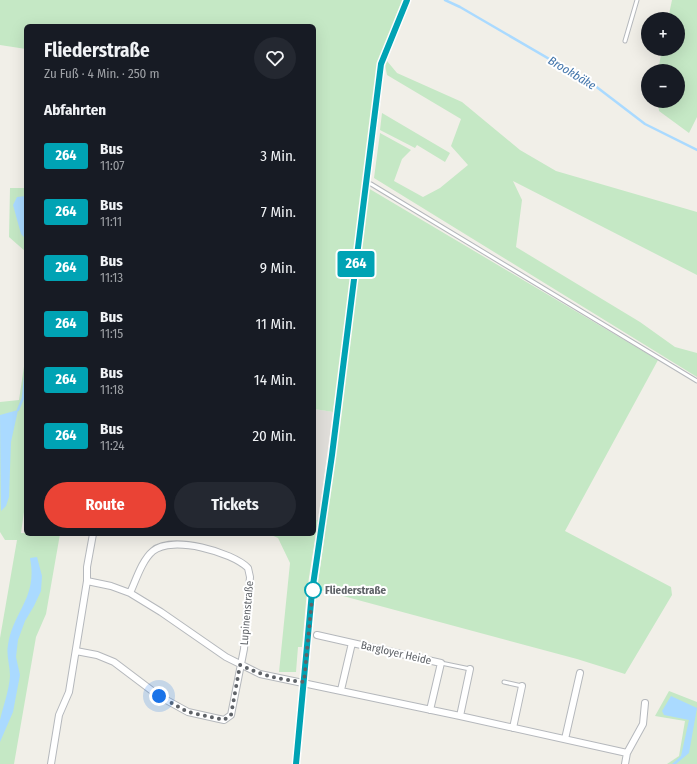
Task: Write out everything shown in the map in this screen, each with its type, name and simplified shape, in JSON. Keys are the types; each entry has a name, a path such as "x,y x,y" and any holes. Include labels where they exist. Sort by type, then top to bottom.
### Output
{"street":[{"path":"296,764 312,592 381,64 407,0"},
{"path":"51,764 59,715 69,692 93,536"},
{"name":"Lupinenstraße","path":"76,651 114,662 159,696 188,712 224,720 231,715 244,649 250,577 249,570 246,566 217,552 178,544 168,544 154,550 147,557 130,593"},
{"path":"87,581 111,586 130,593 240,665 260,674 281,680 304,682 342,690 627,753"},
{"name":"Bargloyer Heide","path":"317,635 441,663 430,710"},
{"name":"Bargloyer Heide","path":"342,690 352,643"},
{"path":"460,716 470,670"},
{"path":"565,739 580,673"},
{"path":"513,728 522,686"},
{"path":"625,764 627,753 643,724 645,703"}],"lane":[{"path":"626,41 637,0"},
{"path":"366,183 378,188 697,381"},
{"path":"441,663 470,670"},
{"path":"504,682 522,686"}],"shaded area":[{"path":"316,409 333,412 318,520 316,520"}],"green space":[{"path":"0,0 403,0 377,68 365,181 333,412 316,409 316,24 24,24 24,49 0,45"},
{"path":"672,0 697,0 697,117 689,133 659,111 659,108 685,108 685,64 659,64 661,56 685,56 685,12 669,12"},
{"path":"387,61 397,73 462,102 520,150 556,171 697,212 697,275 513,181 522,200 516,247 640,322 675,347 697,353 697,377 374,178 380,133 411,150 402,159 394,181 423,197 440,188 468,165 451,146 461,119 387,75 385,65"},
{"path":"382,113 450,153 445,162 417,145 415,148 380,130"},
{"path":"10,188 24,188 24,250 9,237"},
{"path":"368,188 658,360 565,531 671,587 672,595 625,674 577,659 317,589 339,432"},
{"path":"24,366 24,512 21,533 24,533 24,536 60,536 46,614 36,637 14,764 0,764 0,638 17,540 5,540 0,532 0,402 19,400"},
{"path":"316,520 318,520 316,533"},
{"path":"274,536 315,536 307,590 302,647 298,647 296,672 279,672 290,563 278,538"},
{"path":"669,691 697,702 697,764 667,764 679,756 685,721 655,716"}],"water":[{"path":"24,196 24,237 21,234 13,205 17,197"},
{"path":"18,410 11,442 9,497 6,506 1,511 0,415"},
{"path":"37,557 42,576 41,591 25,621 18,640 16,657 20,675 13,712 0,742 0,720 10,676 7,653 8,645 11,633 31,584 32,572 30,558"},
{"path":"671,696 697,708 689,753 676,764 672,764 681,756 689,720 664,715 662,711"}],"waterway":[{"name":"Brookbäke","path":"445,0 460,7 594,85 645,124 697,150"},
{"path":"18,410 23,398 24,388"}],"bus line":[{"name":"264","path":"296,764 312,592 332,455 381,64 407,0"}],"place":[{"name":"Fliederstraße","path":"313,590"}],"route":[{"path":"159,696 188,712 224,720 231,715 240,665 260,674 281,680 304,682 313,588 313,590"}]}
